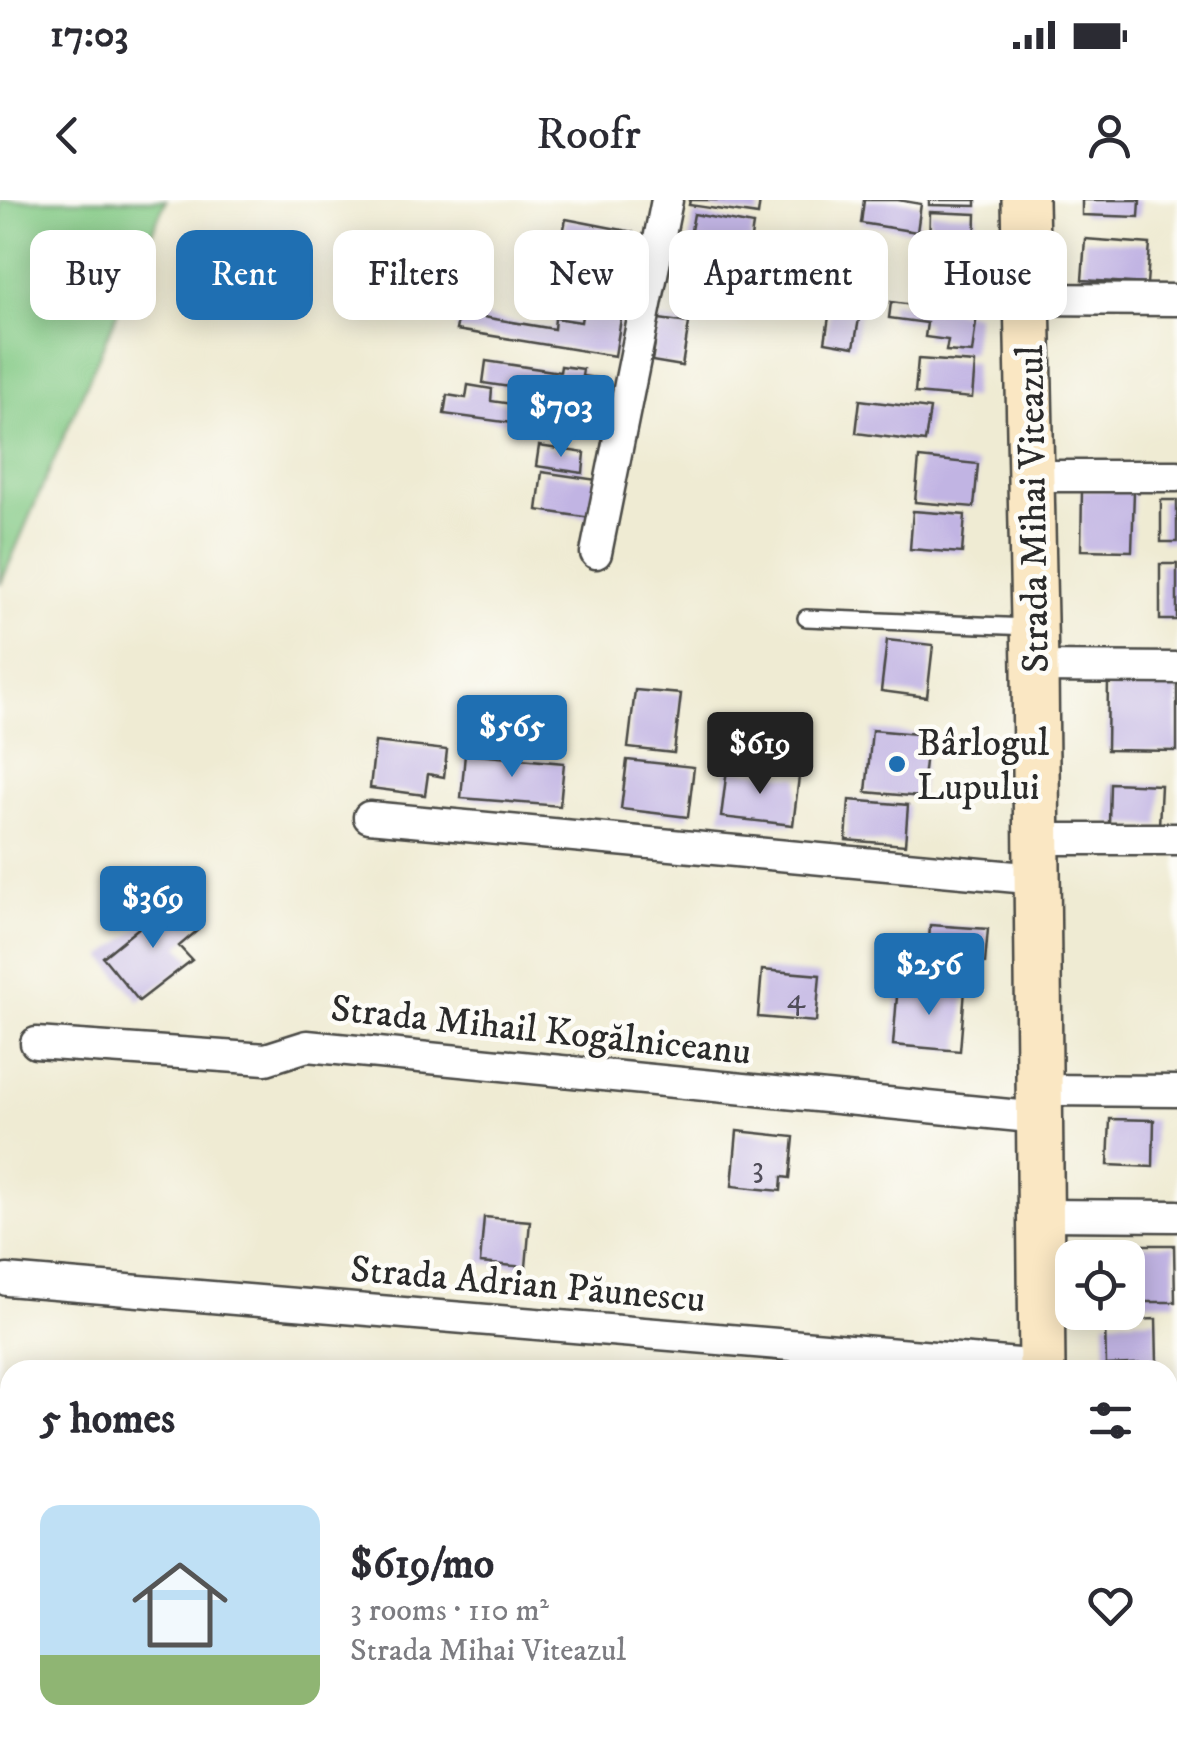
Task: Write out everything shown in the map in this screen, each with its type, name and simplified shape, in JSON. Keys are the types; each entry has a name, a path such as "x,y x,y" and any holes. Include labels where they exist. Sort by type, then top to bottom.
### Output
{"main road":[{"name":"Strada Mihai Viteazul","path":"1025,200 1026,230"},
{"name":"Strada Mihai Viteazul","path":"1028,320 1042,1360"}],"street":[{"path":"596,553 667,200"},
{"path":"1067,299 1177,300"},
{"path":"1032,476 1177,476"},
{"path":"1035,647 1177,668"},
{"path":"368,818 1037,858 1177,839"},
{"name":"Strada Mihail Kogălniceanu","path":"36,1043 266,1059 307,1046 1040,1104 1177,1091"},
{"path":"1041,1215 1177,1216"},
{"name":"Strada Adrian Păunescu","path":"7,1280 948,1360"}],"lane":[{"path":"806,618 1035,647"}],"green space":[{"path":"0,200 166,200 153,230 30,230 30,320 114,320 0,585"}],"building":[{"path":"690,200 760,200 758,215 689,205"},
{"path":"864,200 921,204 917,230 861,223"},
{"path":"929,200 976,200 976,206 929,205"},
{"path":"1082,200 1140,200 1139,217 1082,215"},
{"path":"930,212 976,214 976,230 929,230"},
{"path":"694,214 753,225 752,230 691,230"},
{"path":"566,219 623,230 564,230"},
{"path":"1085,239 1150,244 1147,284 1082,280"},
{"path":"891,302 908,304 908,320 976,320 972,353 946,351 948,340 925,337 927,323 889,318"},
{"path":"494,319 554,329 555,320 621,320 615,356 456,330 458,320"},
{"path":"659,319 689,323 682,366 652,361"},
{"path":"828,320 859,320 854,347 825,342"},
{"path":"918,359 975,363 972,398 915,393"},
{"path":"486,361 560,372 561,366 583,369 582,376 604,379 601,401 483,383"},
{"path":"468,385 492,389 491,401 548,409 549,399 606,407 602,435 444,414 447,395 466,398"},
{"path":"860,400 930,409 925,442 856,433"},
{"path":"539,446 585,453 583,473 536,466"},
{"path":"919,458 978,464 974,507 915,502"},
{"path":"542,472 597,480 591,518 537,510"},
{"path":"1082,490 1134,491 1132,551 1081,550"},
{"path":"1161,500 1177,500 1177,542 1161,542"},
{"path":"913,511 965,515 962,553 910,549"},
{"path":"1160,564 1177,564 1177,620 1160,620"},
{"path":"887,640 933,645 927,697 881,691"},
{"path":"1108,680 1177,681 1177,751 1107,750"},
{"path":"635,690 681,694 674,753 628,748"},
{"name":"Bârlogul Lupului","path":"872,730 928,735 921,797 866,792"},
{"path":"375,742 447,750 444,777 428,774 425,795 370,788"},
{"path":"465,754 564,763 560,806 461,798"},
{"path":"627,760 694,767 688,817 621,809"},
{"path":"727,769 799,777 793,825 721,817"},
{"path":"1110,783 1161,785 1159,826 1109,824"},
{"path":"849,800 908,805 905,845 846,840"},
{"path":"173,900 198,930 179,946 192,960 139,1001 103,957"},
{"path":"930,925 988,929 985,963 928,958"},
{"path":"762,970 820,975 816,1022 758,1017"},
{"path":"898,984 965,990 960,1051 893,1045"},
{"path":"1110,1119 1154,1120 1153,1167 1108,1165"},
{"path":"737,1131 794,1137 790,1178 782,1177 781,1191 732,1186"},
{"path":"484,1217 530,1221 526,1267 480,1263"},
{"path":"1145,1245 1174,1245 1175,1302 1145,1302"},
{"path":"1145,1319 1156,1319 1157,1360 1106,1360 1105,1330 1145,1330"}],"place":[{"name":"Bârlogul Lupului","path":"897,764"}]}
